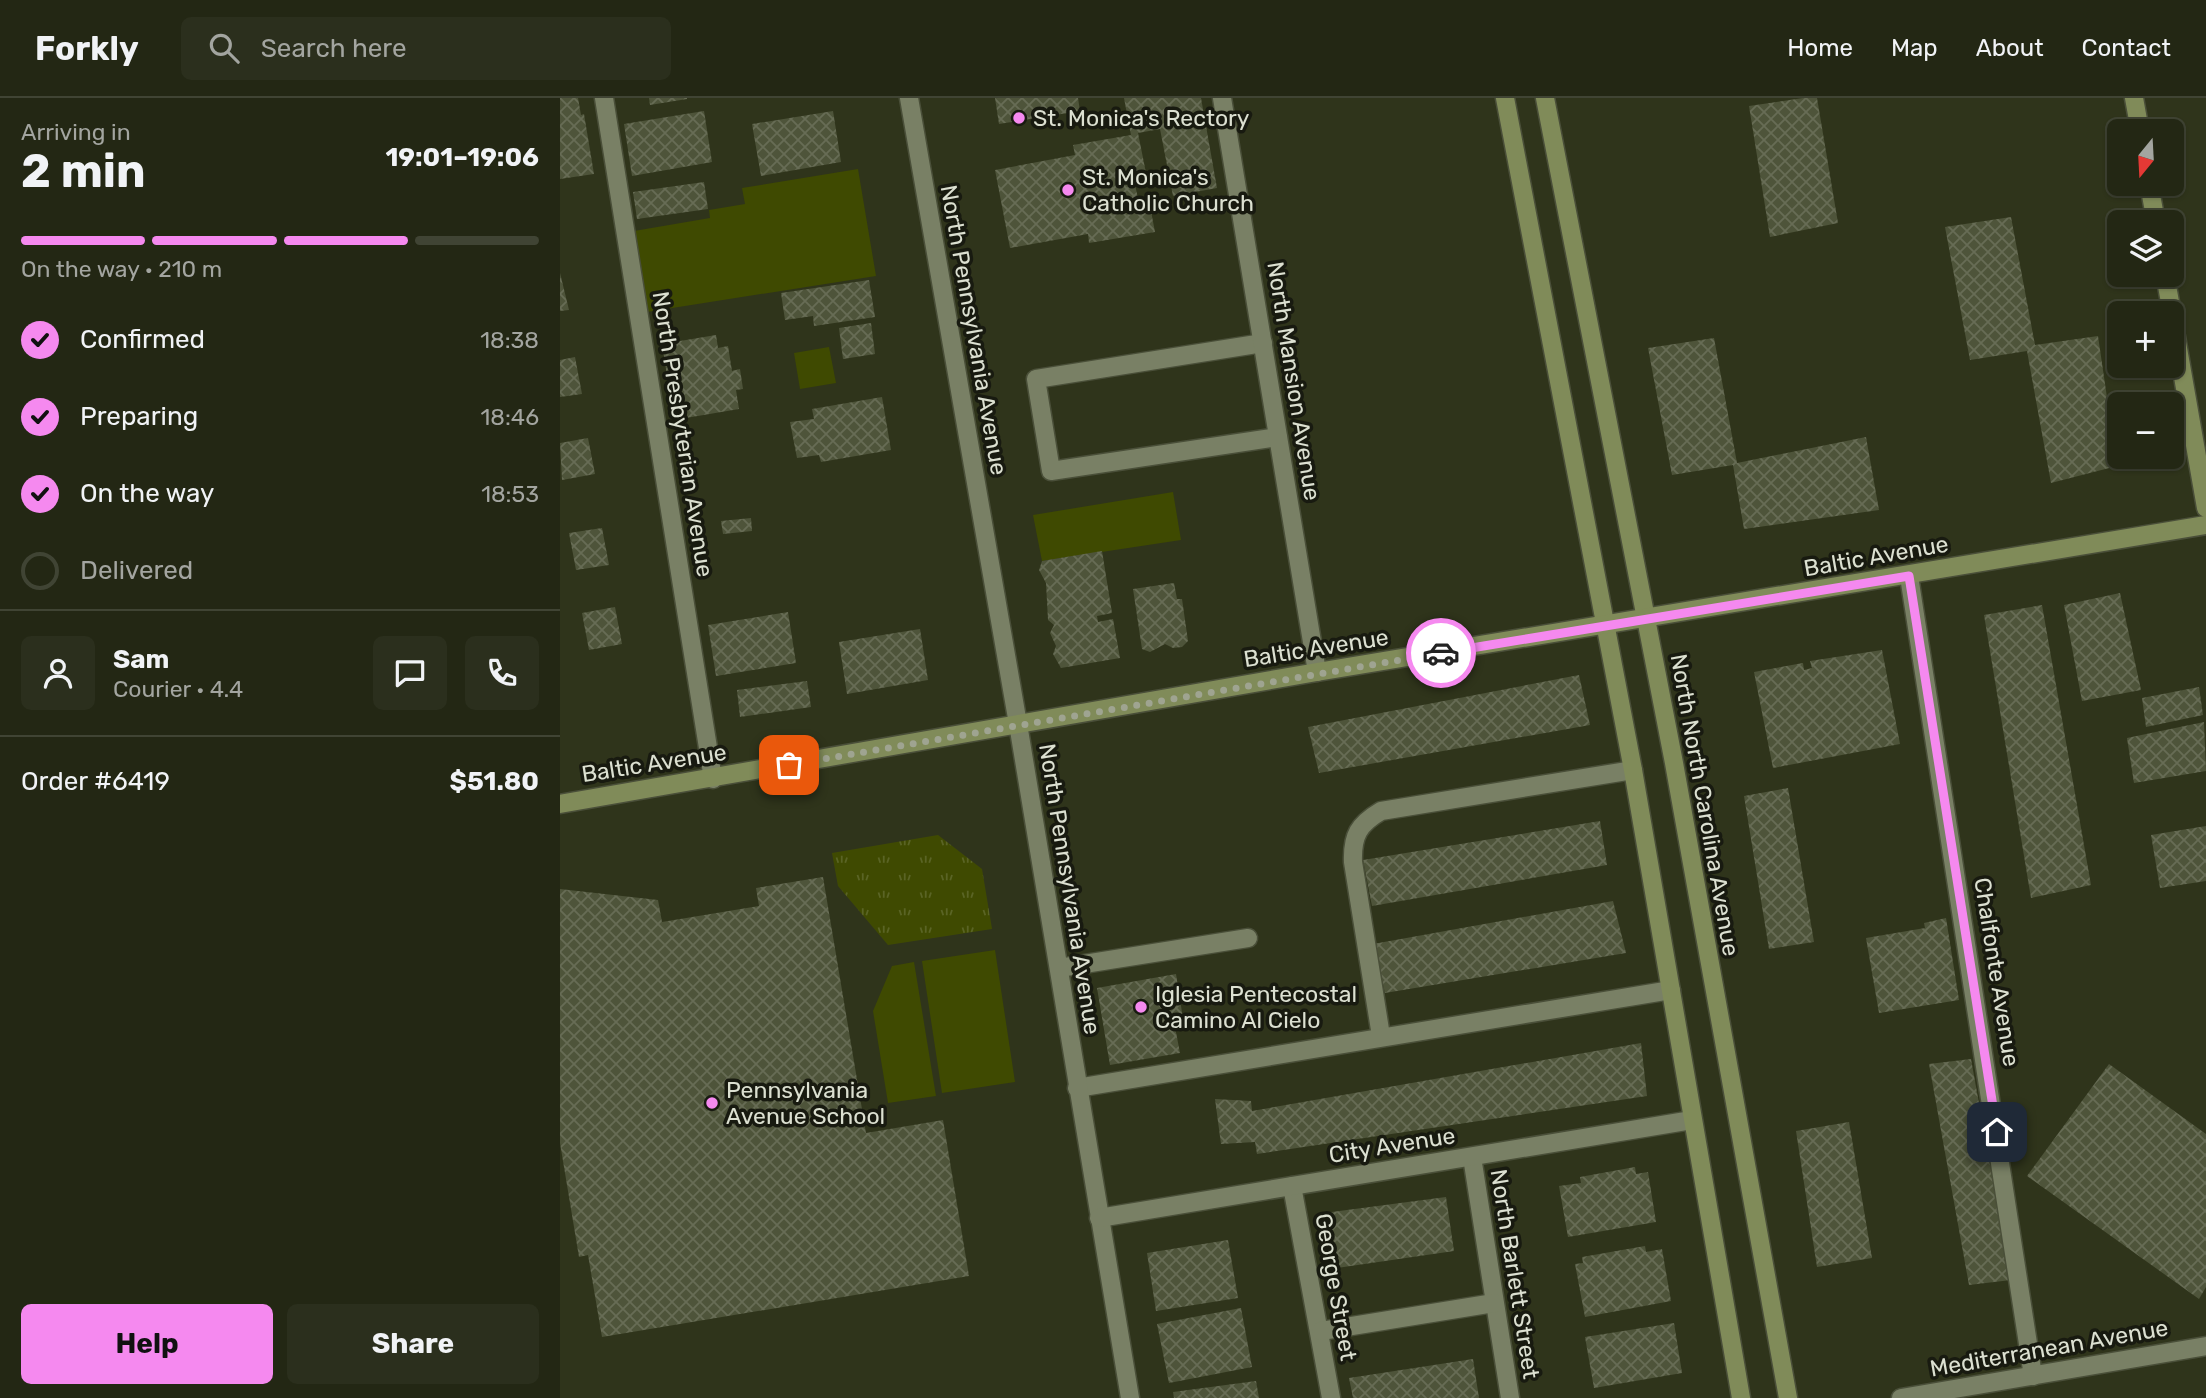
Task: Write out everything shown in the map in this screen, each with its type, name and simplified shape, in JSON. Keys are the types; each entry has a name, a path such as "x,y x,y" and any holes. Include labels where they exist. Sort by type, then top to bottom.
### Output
{"street":[{"name":"North Presbyterian Avenue","path":"604,98 713,779"},
{"name":"North Pennsylvania Avenue","path":"909,98 1018,724 1130,1398"},
{"name":"North Mansion Avenue","path":"1222,98 1317,672"},
{"path":"1505,98 1633,771 1741,1398"},
{"name":"North North Carolina Avenue","path":"1545,98 1674,763 1788,1398"},
{"path":"2134,98 2138,119"},
{"path":"1263,343 1035,379 1051,471 1278,438"},
{"path":"2183,378 2206,508"},
{"name":"Baltic Avenue","path":"560,804 1317,672 2206,526"},
{"name":"Chalfonte Avenue","path":"1909,576 2033,1376"},
{"path":"1381,1036 1353,862 1352,841 1362,822 1381,811 1633,771"},
{"path":"1059,968 1248,938"},
{"path":"1077,1088 1671,990"},
{"name":"City Avenue","path":"1099,1218 1692,1120"},
{"name":"North Barlett Street","path":"1472,1157 1510,1398"},
{"name":"George Street","path":"1292,1186 1321,1331 1331,1398"},
{"path":"1321,1331 1494,1303"},
{"name":"Mediterranean Avenue","path":"1901,1398 2206,1346"}],"green space":[{"path":"858,169 876,276 647,312 634,231 710,218 709,210 745,204 742,188"},
{"path":"829,347 836,383 800,389 794,353"},
{"path":"1173,492 1181,540 1042,561 1033,515"},
{"path":"938,835 982,869 992,929 888,945 838,886 832,853"},
{"path":"995,950 1015,1082 942,1093 922,961"},
{"path":"914,962 936,1096 888,1103 873,1011 892,966"}],"building":[{"path":"560,98 578,98 581,115 584,114 594,174 560,179"},
{"path":"649,98 687,98 687,99 650,105"},
{"name":"St. Monica's Rectory","path":"995,98 1078,98 1080,111 999,124"},
{"name":"St. Monica's Catholic Church","path":"1124,98 1201,98 1217,188 1173,196 1160,129 1138,133 1146,173 1133,175 1140,208 1150,206 1155,232 1089,243 1088,234 1010,248 995,170 1075,155 1073,145 1131,135"},
{"path":"1817,98 1838,223 1770,237 1749,106"},
{"path":"704,111 712,162 632,176 624,124"},
{"path":"833,111 841,162 761,176 752,124"},
{"path":"704,182 708,209 637,219 633,192"},
{"path":"2011,217 2035,345 2098,336 2107,398 2107,469 2051,483 2027,351 1970,360 1945,227"},
{"path":"560,273 569,310 560,311"},
{"path":"869,280 875,317 814,326 813,316 785,320 781,293"},
{"path":"871,323 875,354 843,359 839,328"},
{"path":"716,335 718,348 728,346 732,371 740,369 743,389 736,390 739,409 674,420 662,344"},
{"path":"1714,338 1737,463 1866,437 1879,510 1744,529 1733,465 1672,475 1648,348"},
{"path":"575,357 582,394 560,397 560,360"},
{"path":"882,397 891,450 821,462 819,455 797,458 790,422 814,419 812,409"},
{"path":"588,438 595,474 562,480 560,443"},
{"path":"751,518 752,531 723,534 721,521"},
{"path":"602,528 609,565 576,570 569,533"},
{"path":"1102,551 1112,613 1097,616 1098,622 1113,619 1120,658 1061,668 1053,654 1056,646 1050,633 1054,625 1048,620 1046,583 1039,570 1042,561"},
{"path":"1174,583 1177,599 1182,599 1188,641 1182,647 1173,648 1165,644 1150,652 1142,649 1133,589"},
{"path":"2120,593 2141,690 2082,701 2064,605"},
{"path":"2042,605 2091,885 2031,898 1984,615"},
{"path":"615,607 622,644 589,650 582,613"},
{"path":"788,612 796,663 716,676 708,625"},
{"path":"920,629 928,680 847,694 839,642"},
{"path":"1882,650 1900,744 1773,768 1754,672 1803,663 1804,670 1812,668 1810,661"},
{"path":"1579,675 1590,725 1319,773 1308,727"},
{"path":"807,681 811,707 740,717 737,690"},
{"path":"2199,687 2203,715 2146,727 2142,698"},
{"path":"2204,722 2206,771 2134,783 2127,738"},
{"path":"1788,788 1814,942 1769,949 1744,796"},
{"path":"1600,821 1607,865 1372,906 1363,860"},
{"path":"2206,826 2206,881 2160,888 2151,835"},
{"path":"823,877 866,1133 943,1120 969,1276 602,1337 588,1255 579,1257 560,1143 560,889 658,900 662,922 759,906 756,888"},
{"path":"1613,901 1626,953 1385,993 1373,944"},
{"path":"1946,918 1959,1000 1879,1013 1866,938 1925,928 1924,923"},
{"name":"Iglesia Pentecostal Camino Al Cielo","path":"1176,974 1184,1025 1175,1027 1180,1053 1110,1065 1097,988"},
{"path":"1641,1043 1647,1096 1257,1154 1255,1142 1221,1144 1215,1099 1251,1101 1252,1111"},
{"path":"1971,1059 2011,1280 1969,1285 1929,1064"},
{"path":"2109,1064 2206,1134 2206,1287 2199,1299 2027,1176"},
{"path":"1849,1122 1872,1258 1817,1267 1796,1131"},
{"path":"1635,1167 1636,1174 1648,1172 1656,1222 1568,1237 1559,1186 1581,1183 1580,1177"},
{"path":"1446,1197 1454,1251 1330,1269 1324,1213"},
{"path":"1228,1240 1238,1298 1156,1311 1147,1253"},
{"path":"1645,1246 1646,1252 1662,1249 1671,1301 1585,1317 1575,1264 1583,1263 1582,1257"},
{"path":"1241,1308 1252,1367 1169,1383 1157,1324"},
{"path":"1674,1323 1682,1373 1594,1388 1585,1337"},
{"path":"1473,1359 1479,1398 1353,1398 1349,1378"},
{"path":"1256,1381 1259,1398 1174,1398 1173,1392"}],"way so far":[{"path":"789,765 1317,672 1441,653"}],"place":[{"name":"St. Monica's Rectory","path":"1019,118"},
{"name":"St. Monica's Catholic Church","path":"1068,190"},
{"name":"Iglesia Pentecostal Camino Al Cielo","path":"1141,1007"},
{"name":"Pennsylvania Avenue School","path":"712,1103"}],"route":[{"path":"1441,653 1909,576 1997,1132"}]}
